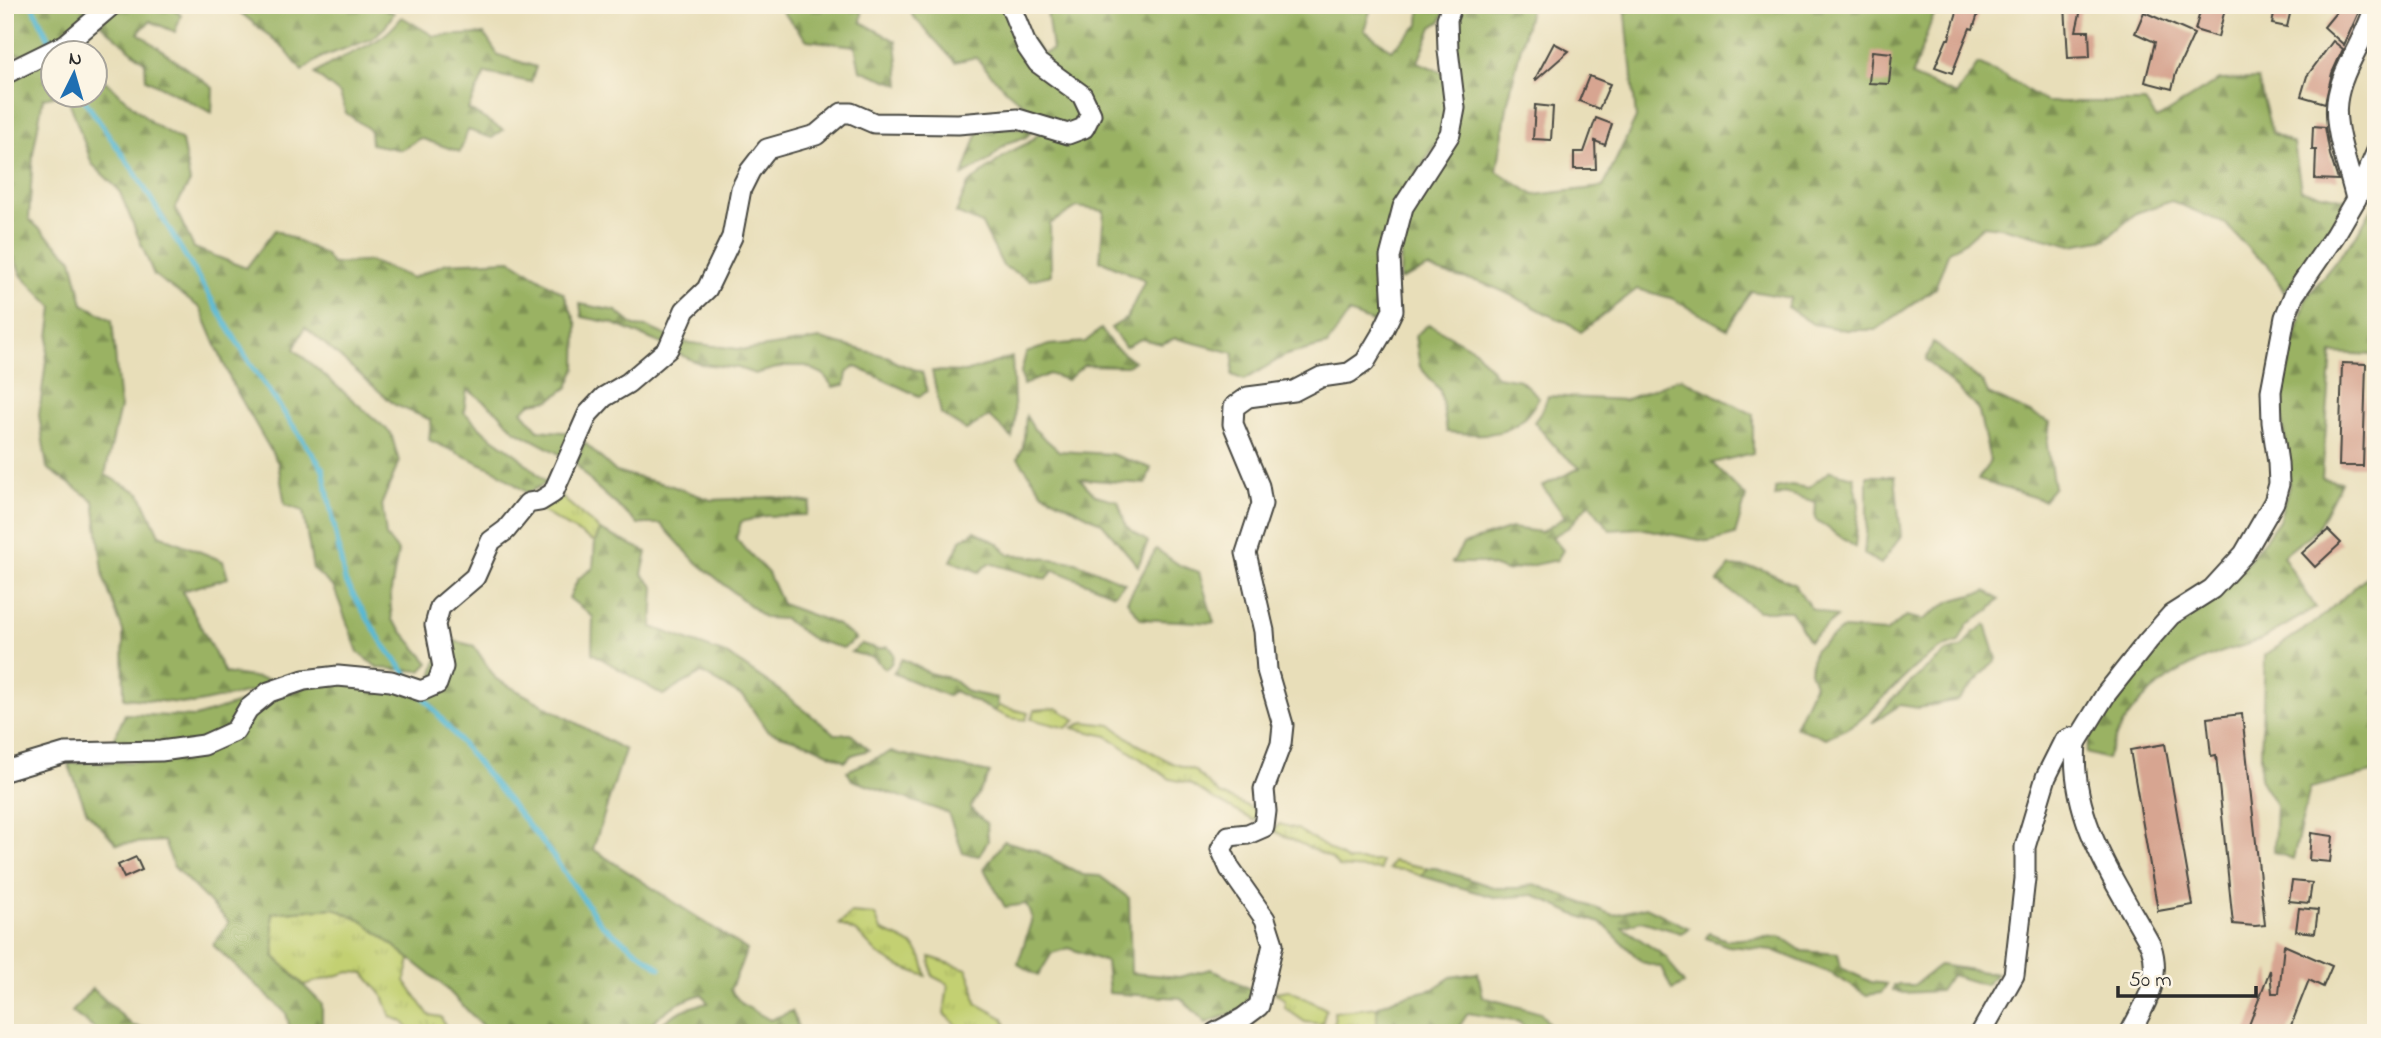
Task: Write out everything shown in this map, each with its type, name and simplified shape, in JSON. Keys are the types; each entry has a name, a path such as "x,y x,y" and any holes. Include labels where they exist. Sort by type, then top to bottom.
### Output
{"street":[{"path":"5,74 66,44 112,5"},
{"path":"5,771 65,753 161,751 204,745 235,731 248,709 269,692 304,680 338,676 391,681 421,691 437,684 443,667 435,625 440,607 475,577 491,541 506,530 528,503 540,501 553,493 588,414 604,397 628,383 668,349 684,310 707,289 732,237 741,189 750,171 767,149 816,135 842,113 851,113 874,123 958,124 1018,119 1068,134 1084,128 1091,114 1082,96 1038,63 1027,47 1010,5"},
{"path":"1214,1033 1259,1006 1270,964 1273,944 1265,919 1230,869 1221,849 1230,836 1248,834 1264,827 1264,789 1281,744 1283,725 1267,670 1264,631 1246,553 1262,504 1259,486 1233,424 1234,407 1248,397 1294,391 1321,377 1349,373 1365,362 1381,335 1393,310 1390,257 1403,207 1450,134 1455,108 1447,19 1452,5"},
{"path":"2357,199 2338,127 2337,103 2375,5"},
{"path":"5,62 28,61"},
{"path":"2130,1033 2148,998 2155,976 2156,961 2151,946 2086,824 2077,793 2074,761 2076,743 2106,694 2171,615 2212,589 2244,554 2274,502 2279,484 2271,391 2285,317 2294,295 2357,199 2376,153"},
{"path":"1981,1033 2014,975 2025,880 2025,848 2046,777 2064,741 2071,738 2076,743"}],"green space":[{"path":"5,5 104,5 66,37 38,38 38,51 30,55 12,54"},
{"path":"118,5 169,5 181,15 175,32 150,21 138,33 213,88 212,113 146,79 145,62 100,24"},
{"path":"239,5 377,5 394,13 385,27 372,39 322,57 302,71 282,46 236,9"},
{"path":"780,5 863,5 861,22 896,41 900,85 860,70 855,46 807,40 780,9"},
{"path":"911,5 1005,5 1079,103 1079,121 1067,129 1039,115 1006,90 976,57 955,62 912,15"},
{"path":"1049,5 1372,5 1364,30 1391,50 1419,25 1420,5 1446,5 1441,21 1432,27 1418,62 1446,74 1446,131 1407,187 1387,307 1377,324 1349,313 1327,345 1286,355 1244,380 1232,375 1234,353 1175,338 1162,344 1141,339 1125,347 1111,328 1127,318 1145,280 1100,260 1104,211 1077,207 1050,224 1051,275 1030,280 1003,266 982,224 956,213 968,184 1041,132 1069,138 1094,114 1037,57 1052,50 1047,11"},
{"path":"1461,5 1531,5 1508,101 1497,171 1534,195 1603,187 1636,118 1625,5 1940,5 1932,19 1912,76 1956,95 1978,64 2005,76 2046,102 2145,102 2157,119 2219,80 2258,79 2272,133 2294,144 2301,190 2346,199 2329,231 2284,292 2267,263 2254,255 2226,224 2172,201 2136,213 2106,239 2072,245 1984,225 1969,239 1949,251 1935,288 1876,330 1846,330 1813,324 1787,307 1791,298 1751,291 1727,329 1671,298 1637,289 1581,332 1567,322 1483,283 1428,268 1400,280 1401,253 1411,210 1452,145 1455,22"},
{"path":"402,17 434,36 484,34 498,55 536,67 531,82 485,73 468,109 503,130 492,138 468,130 460,152 420,138 402,150 371,144 370,130 346,113 340,94 315,74 382,37"},
{"path":"38,64 38,108 41,108 33,154 29,219 72,259 83,304 112,320 120,407 105,475 140,493 159,535 223,561 228,578 182,591 225,673 272,680 264,689 194,704 124,698 123,631 104,579 94,501 47,468 39,415 53,307 22,276 5,238 7,78"},
{"path":"108,84 152,123 182,141 190,182 175,208 194,248 246,268 275,230 325,254 332,264 369,261 413,278 446,263 511,260 564,294 577,325 576,368 568,387 550,400 531,403 522,411 538,430 574,433 563,456 514,430 498,412 467,389 464,412 547,483 527,493 495,470 429,440 431,420 395,405 305,327 294,349 391,433 399,462 382,503 386,536 398,551 390,597 392,620 429,663 421,671 378,668 358,652 334,588 313,569 303,511 285,505 278,463 233,385 200,308 154,275 119,190 92,164 72,108 108,108"},
{"path":"980,126 1034,129 1026,137 1007,143 988,161 963,175"},
{"path":"2376,201 2376,381 2375,355 2332,353 2322,478 2341,482 2317,529 2283,556 2316,608 2259,640 2198,662 2164,681 2149,693 2124,722 2107,759 2086,753 2092,727 2178,619 2249,561 2279,520 2289,486 2288,455 2281,417 2285,379 2306,298 2356,236"},
{"path":"580,304 616,311 634,326 647,327 670,337 662,344 612,323 582,317"},
{"path":"1429,324 1475,350 1497,376 1520,380 1539,397 1521,421 1511,428 1489,434 1447,432 1440,390 1420,367 1415,336"},
{"path":"1101,329 1113,346 1134,361 1127,366 1084,365 1067,380 1049,374 1023,385 1021,372 1026,353 1049,345 1085,342"},
{"path":"820,339 889,357 897,363 922,372 927,391 919,396 854,366 847,373 845,385 833,387 823,374 806,366 784,366 755,374 738,368 701,364 674,352 683,342 746,350"},
{"path":"1933,342 1983,383 1988,394 2050,422 2047,445 2054,487 2043,500 1978,480 1990,461 1978,408 1926,360"},
{"path":"1012,357 1015,421 1012,438 989,416 966,430 941,414 932,371 966,372"},
{"path":"1680,378 1753,414 1753,453 1712,463 1746,497 1735,535 1709,542 1640,528 1610,530 1589,503 1569,527 1552,537 1563,550 1557,560 1506,571 1483,563 1452,563 1463,544 1511,528 1541,532 1565,517 1542,486 1580,468 1559,451 1534,422 1548,396 1625,400"},
{"path":"1026,416 1034,429 1059,451 1111,454 1151,468 1146,484 1080,479 1095,495 1118,501 1126,526 1148,542 1138,566 1102,523 1043,493 1018,458 1023,447"},
{"path":"584,442 616,472 672,486 711,500 774,497 811,503 806,515 765,516 741,522 736,539 768,573 782,604 836,624 856,639 843,648 814,640 784,619 765,618 694,560 661,524 638,524 593,484 576,464"},
{"path":"1830,471 1854,477 1859,505 1855,547 1815,519 1816,502 1785,493 1775,497 1775,488 1791,485 1808,488"},
{"path":"1867,476 1895,476 1901,536 1881,564 1864,554"},
{"path":"558,494 600,530 595,542 534,507"},
{"path":"600,530 647,552 642,574 654,587 652,627 728,655 775,687 835,734 851,734 869,750 852,755 845,761 809,744 767,731 745,698 702,673 663,695 592,653 593,617 569,598 578,579 593,568 595,542"},
{"path":"975,531 999,544 1008,554 1076,562 1125,583 1114,594 1054,570 1046,579 989,563 979,572 951,561 961,540"},
{"path":"1156,549 1181,566 1199,572 1214,623 1141,619 1127,601"},
{"path":"1730,566 1761,569 1794,584 1811,608 1837,617 1809,641 1791,611 1758,611 1718,582"},
{"path":"2376,568 2376,772 2310,788 2293,859 2274,852 2276,805 2260,779 2265,655 2317,621"},
{"path":"1987,591 1999,600 1989,611 1967,625 1959,642 1944,647 1918,664 1856,723 1826,738 1795,727 1815,684 1810,671 1814,650 1843,629 1886,632 1906,616 1923,620 1950,601"},
{"path":"1986,625 1997,659 1958,700 1918,708 1900,705 1872,723 1893,698 1925,670 1947,652 1963,647 1973,633"},
{"path":"442,638 474,646 496,679 625,750 593,849 747,950 730,990 742,1004 770,1020 792,1011 800,1033 653,1033 678,1013 708,1003 702,994 670,1009 643,1033 489,1033 444,986 364,922 334,908 272,913 275,957 322,1004 322,1033 291,1033 286,1013 213,945 229,922 174,867 164,841 117,844 87,812 68,763 164,761 207,752 275,698 309,686 338,683 395,690 427,699"},
{"path":"862,644 877,649 888,647 894,654 891,664 885,669 874,658 851,652"},
{"path":"902,659 929,673 952,679 968,692 997,698 998,706 994,711 954,691 948,696 893,673"},
{"path":"242,704 231,729 202,742 111,746 125,714 195,717"},
{"path":"998,706 1028,713 1026,720 1010,718 994,711"},
{"path":"1057,708 1076,720 1066,728 1031,719 1035,710"},
{"path":"1084,722 1111,725 1137,744 1172,763 1194,770 1219,794 1259,811 1255,821 1189,783 1170,779 1107,736 1072,728"},
{"path":"890,752 990,773 970,808 987,824 988,841 979,856 963,853 948,813 852,780 847,771"},
{"path":"1279,824 1297,829 1348,861 1381,861 1381,870 1339,867 1331,858 1274,831"},
{"path":"1004,841 1035,850 1083,875 1100,876 1129,898 1131,973 1179,977 1211,969 1252,990 1244,1009 1206,1023 1181,998 1109,993 1106,962 1069,948 1052,953 1038,976 1018,964 1032,918 1026,904 1005,907 984,869"},
{"path":"1393,861 1427,868 1421,876 1406,870 1389,869"},
{"path":"1427,868 1436,868 1496,888 1519,888 1534,884 1613,915 1646,907 1689,928 1681,933 1641,921 1622,927 1666,957 1684,984 1672,990 1661,967 1642,962 1603,924 1573,914 1534,895 1497,898 1421,876"},
{"path":"334,908 364,922 410,959 405,981 429,1015 441,1017 449,1033 413,1033 402,1021 391,1017 383,996 364,973 349,972 304,985 275,957 272,913"},
{"path":"851,913 875,915 881,930 907,942 917,950 926,976 898,966 879,955 858,933 839,924"},
{"path":"1709,933 1727,940 1780,936 1802,951 1838,954 1841,968 1871,982 1887,984 1881,993 1867,995 1830,973 1773,950 1728,946 1706,938"},
{"path":"930,957 967,969 976,1003 1003,1018 1009,1033 966,1033 944,1014 948,984 932,976"},
{"path":"1940,965 1997,974 1985,985 1951,975 1940,991 1903,993 1893,990 1894,985 1914,985"},
{"path":"1478,973 1483,997 1541,1013 1556,1033 1531,1033 1519,1022 1468,1013 1455,1033 1377,1033 1377,1007 1399,997 1433,989 1451,977"},
{"path":"92,988 133,1026 155,1030 154,1033 100,1033 72,1012"},
{"path":"1289,990 1326,1009 1322,1024 1305,1022 1285,1008 1285,1000 1275,992"},
{"path":"1377,1007 1377,1033 1354,1026 1335,1027 1334,1012"}],"building":[{"path":"1959,5 1981,5 1952,73 1935,67 1949,39"},
{"path":"2065,5 2082,5 2076,31 2089,31 2090,57 2068,58"},
{"path":"2202,5 2226,5 2218,37 2195,30"},
{"path":"2276,5 2292,5 2287,27 2272,24"},
{"path":"2342,5 2362,5 2344,45 2324,27"},
{"path":"2144,12 2194,34 2176,73 2172,89 2145,82 2155,42 2135,33"},
{"path":"2333,41 2343,49 2332,73 2325,103 2301,96 2307,76"},
{"path":"1554,43 1569,51 1536,80 1535,79"},
{"path":"1872,51 1892,53 1889,84 1869,83"},
{"path":"1589,76 1610,84 1599,109 1579,101"},
{"path":"1535,105 1553,107 1551,140 1533,139"},
{"path":"1596,118 1612,124 1605,145 1595,141 1596,169 1574,169 1574,152 1584,152"},
{"path":"2313,126 2325,127 2338,180 2315,179"},
{"path":"2342,363 2366,364 2363,466 2339,466"},
{"path":"2328,530 2341,543 2315,567 2302,553"},
{"path":"2242,714 2265,925 2255,926 2233,924 2216,755 2211,756 2207,718"},
{"path":"2165,744 2193,905 2158,911 2130,750"},
{"path":"2311,833 2333,836 2330,862 2309,860"},
{"path":"136,857 142,870 124,878 118,865"},
{"path":"2292,881 2312,883 2309,903 2289,901"},
{"path":"2299,908 2318,910 2315,933 2296,931"},
{"path":"2284,945 2332,966 2323,987 2309,980 2288,1033 2246,1033 2270,970 2272,993 2279,993"}],"waterway":[{"path":"32,5 48,38"},
{"path":"90,108 136,174 251,365 323,469 345,581 383,644 412,681"},
{"path":"422,695 547,848 601,924 660,968"}]}
